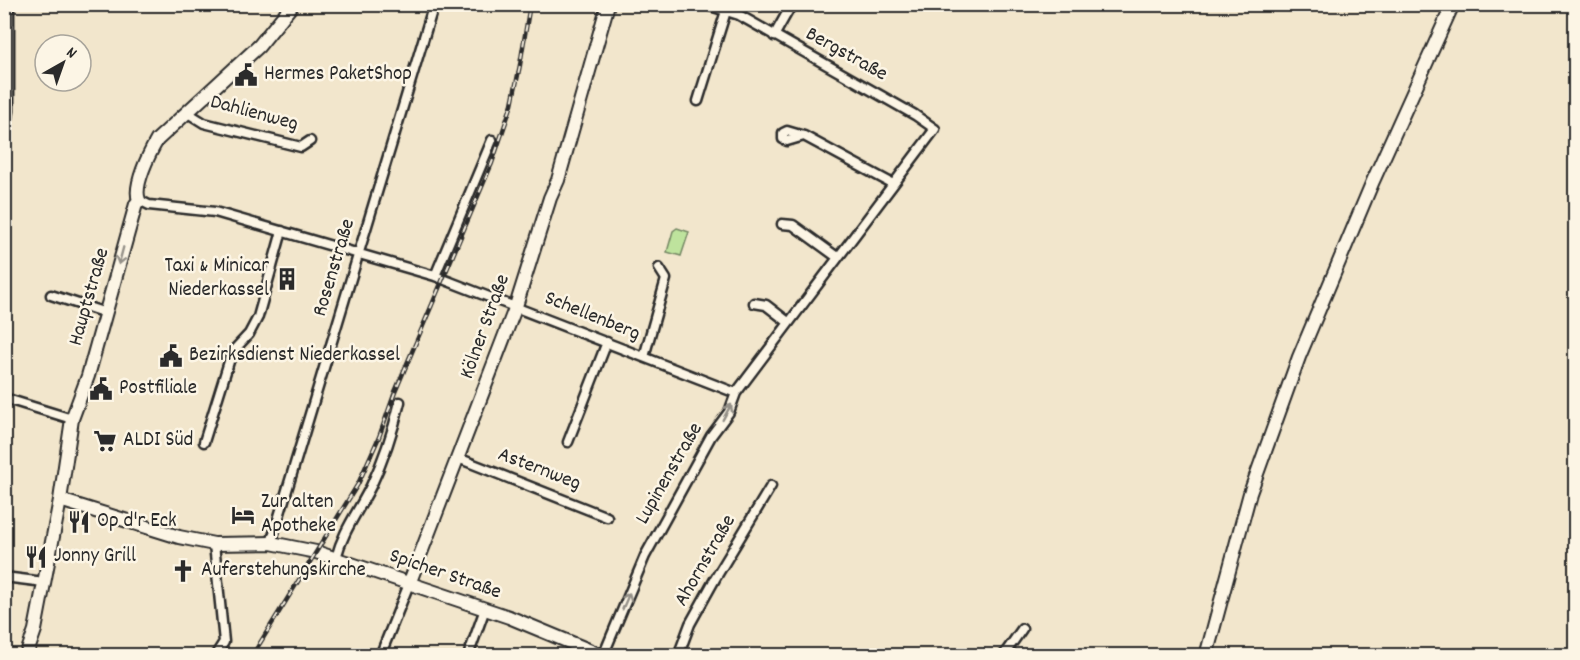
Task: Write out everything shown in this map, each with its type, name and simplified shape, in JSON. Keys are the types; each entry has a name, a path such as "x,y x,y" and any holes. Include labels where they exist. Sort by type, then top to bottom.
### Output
{"street":[{"path":"4,144 9,4"},
{"name":"Hauptstraße","path":"26,656 35,630 60,500 72,419 88,376 139,200 138,191 151,150 157,140 259,46 293,4"},
{"name":"Rosenstraße","path":"271,543 434,4"},
{"name":"Kölner Straße","path":"380,656 516,306 550,198 558,180 608,4"},
{"name":"Bergstraße","path":"704,4 739,15 915,115 935,129 913,157"},
{"path":"774,36 792,4"},
{"path":"1206,656 1250,493 1299,357 1369,191 1453,4"},
{"path":"698,101 726,11"},
{"name":"Dahlienweg","path":"188,113 204,123 301,147 310,141"},
{"path":"804,136 893,184"},
{"path":"435,276 492,140"},
{"name":"Lupinenstraße","path":"603,656 645,556 711,436 729,412 736,393 913,157"},
{"name":"Schellenberg","path":"139,200 149,205 215,212 435,276 736,393"},
{"path":"782,224 793,225 837,257"},
{"path":"204,442 232,352 254,327 258,317 282,231"},
{"path":"644,357 666,279 659,268"},
{"path":"51,295 106,313"},
{"path":"754,303 766,305 788,322"},
{"path":"568,442 607,342"},
{"path":"4,398 72,419"},
{"path":"336,558 341,538 371,486 392,436 400,402"},
{"name":"Asternweg","path":"458,458 608,517"},
{"name":"Ahornstraße","path":"678,656 685,643 690,624 771,486"},
{"name":"Spicher Straße","path":"60,500 179,537 214,543 271,543 336,558 485,609 603,656"},
{"path":"214,543 224,642 215,656"},
{"path":"4,578 44,582"},
{"path":"468,656 485,609"},
{"path":"1003,656 1022,629"}],"green space":[{"path":"677,228 689,232 681,256 667,252 673,231"}],"railway":[{"path":"252,656 358,484 379,437 395,392 492,163 512,104 530,4"}],"place":[{"name":"Hermes PaketShop","path":"246,75"},
{"name":"Taxi & Minicar Niederkassel","path":"287,279"},
{"name":"Bezirksdienst Niederkassel","path":"171,356"},
{"name":"Postfiliale","path":"101,389"},
{"name":"ALDI Süd","path":"105,441"},
{"name":"Zur alten Apotheke","path":"243,515"},
{"name":"Op d'r Eck","path":"79,522"},
{"name":"Jonny Grill","path":"36,557"},
{"name":"Auferstehungskirche","path":"183,571"}]}
